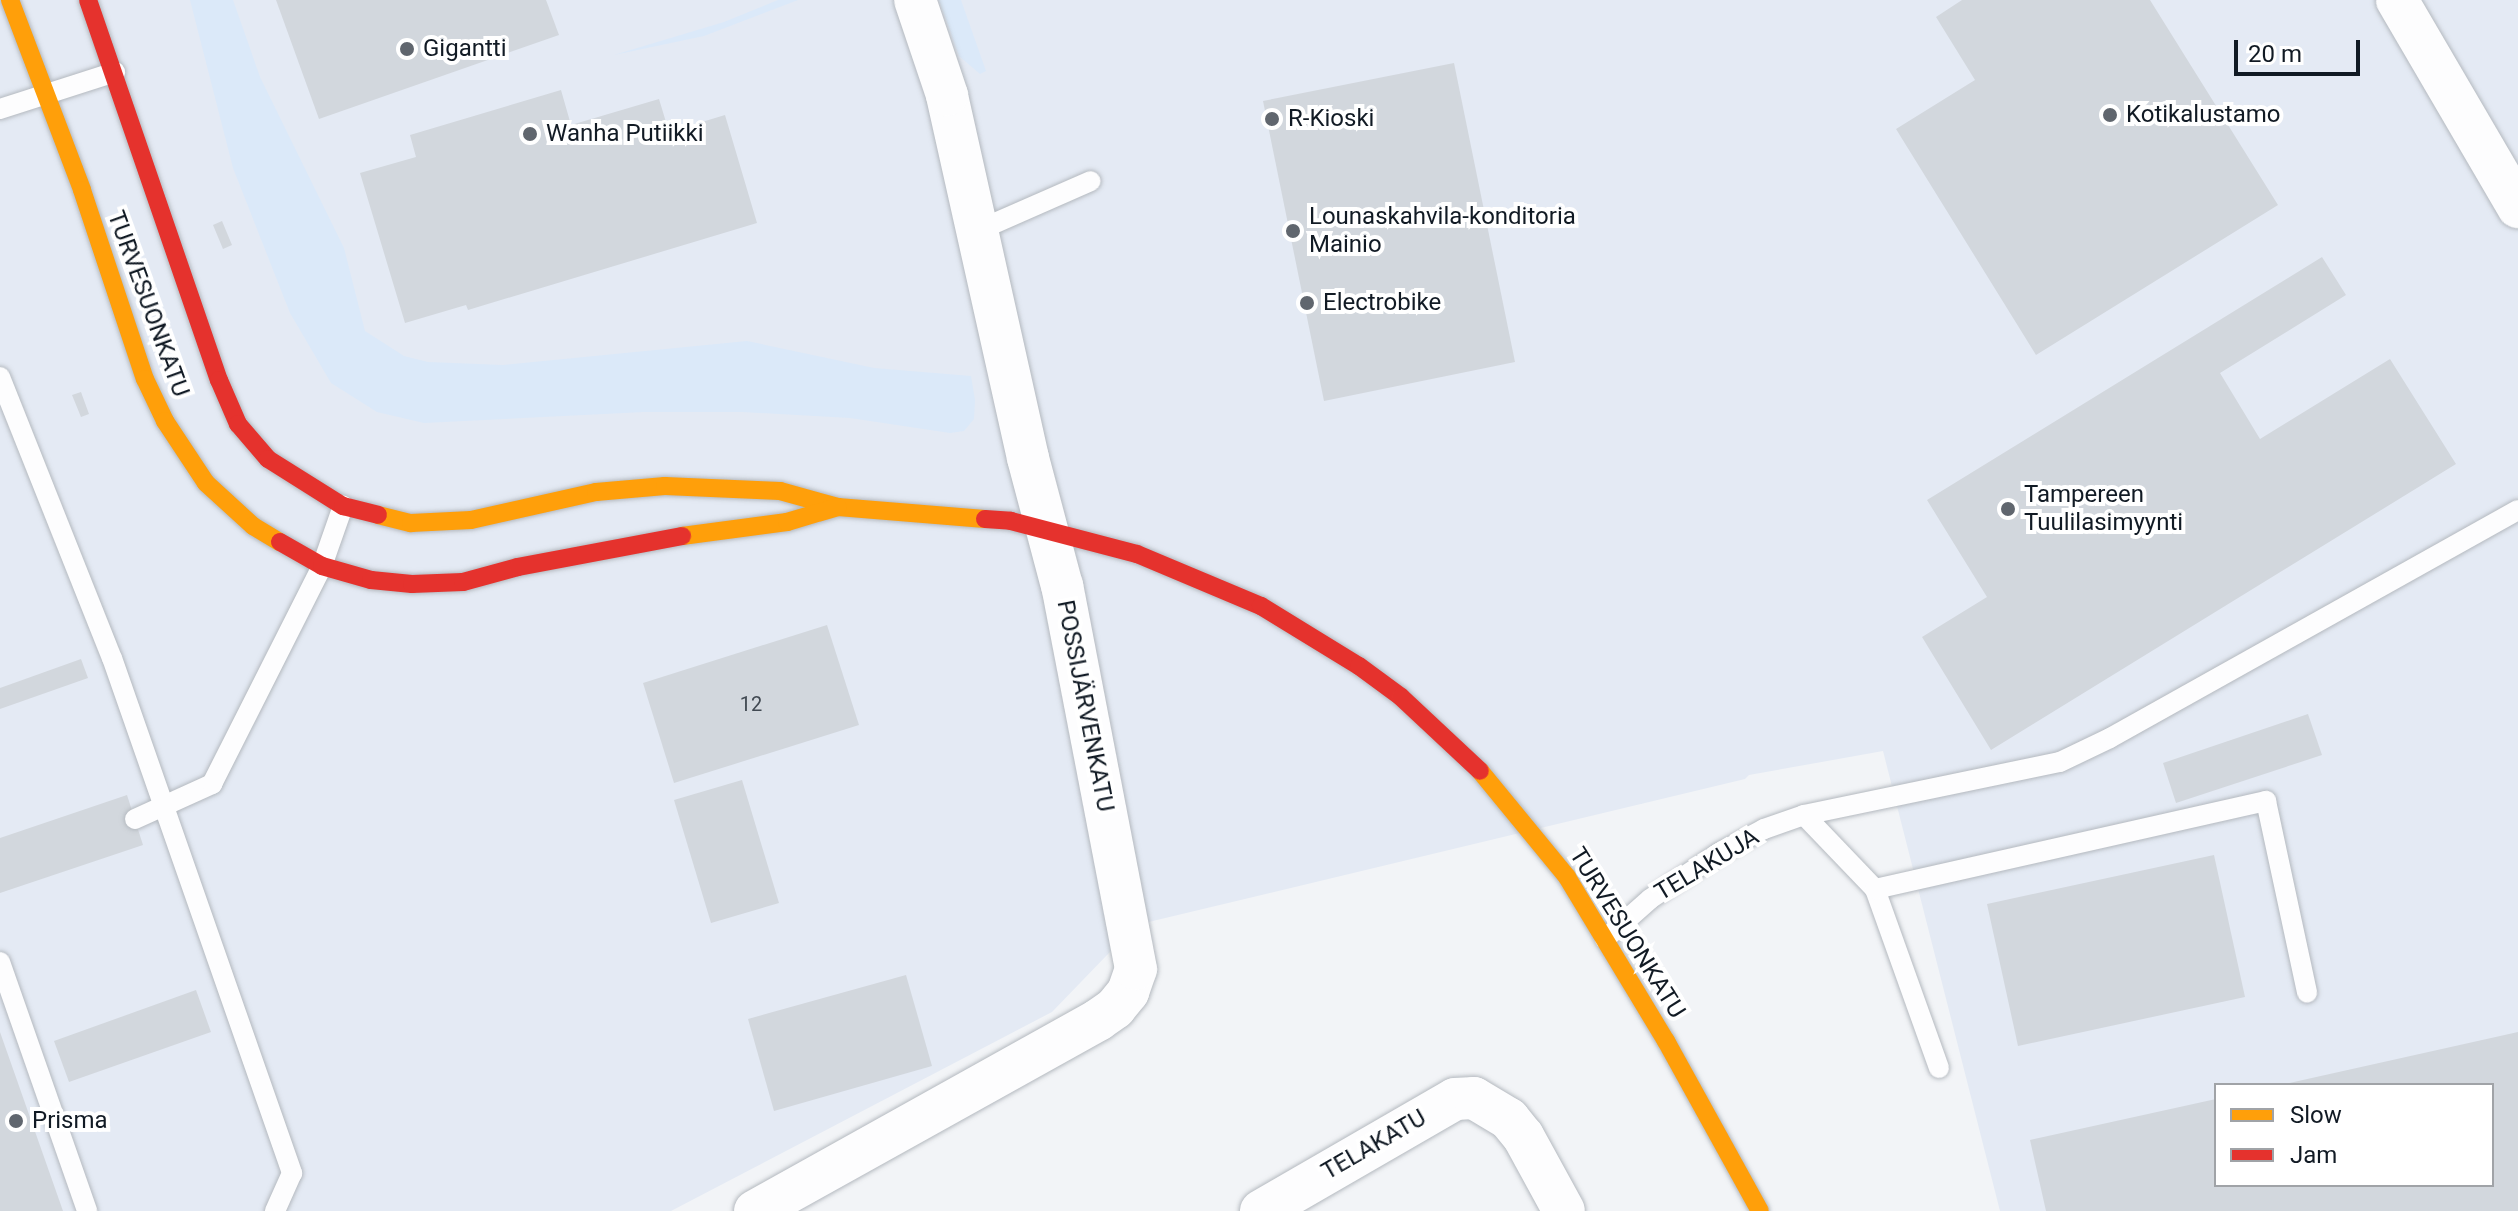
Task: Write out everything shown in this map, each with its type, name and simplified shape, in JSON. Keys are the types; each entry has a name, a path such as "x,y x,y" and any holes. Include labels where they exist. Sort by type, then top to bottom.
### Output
{"main road":[{"name":"TURVESUONKATU","path":"10,0 82,190 145,379 165,421 206,483 253,526 322,566 371,580 412,584 463,582 518,567 671,537 787,522 838,507"},
{"name":"TURVESUONKATU","path":"88,0 219,380 238,424 268,459 343,506 411,523 445,523 512,513 596,492 665,486 780,491 838,507 972,516 1047,528 1137,554 1227,590 1359,666 1458,748 1499,790 1567,877 1666,1041 1760,1211"}],"street":[{"name":"POSSIJÄRVENKATU","path":"755,1211 1098,1020 1115,1008 1128,992 1136,969 1062,586 947,95 915,0"},
{"path":"2397,0 2518,207"},
{"name":"TELAKATU","path":"1261,1211 1455,1099 1474,1098 1509,1119 1523,1136 1564,1211"}],"lane":[{"path":"0,109 115,72"},
{"path":"977,231 1091,181"},
{"path":"0,377 112,658 292,1173 275,1211"},
{"path":"135,819 212,784 322,566 343,506"},
{"name":"TELAKUJA","path":"1605,939 1650,899 1719,853 1764,829 1804,815 2060,762 2110,738 2518,510"},
{"path":"1875,889 2266,801 2307,993"},
{"path":"1804,815 1875,889 1939,1068"},
{"path":"0,962 87,1211"}],"shaded area":[{"path":"0,0 2518,0 2518,1211 2000,1211 1883,751 1749,775 1745,779 1136,925 1052,1012 671,1211 0,1211"},
{"path":"190,0 233,0 260,77 344,248 365,331 404,356 428,362 503,365 747,341 874,368 971,376 974,419 964,431 950,433 850,418 742,412 644,412 424,423 377,412 331,383 290,313 233,168"},
{"path":"778,0 798,0 704,36 614,55 724,22"},
{"path":"939,0 961,0 986,71 980,74 959,56"}],"building":[{"name":"Gigantti","path":"276,0 546,0 559,35 319,119"},
{"path":"1962,0 2150,0 2278,205 2036,355 1896,129 1975,80 1936,17"},
{"path":"1454,63 1515,362 1324,401 1263,101"},
{"path":"561,90 571,125 659,99 669,132 725,115 757,223 468,310 466,305 405,323 360,173 416,157 410,135"},
{"path":"222,221 232,245 223,249 213,225"},
{"path":"2322,257 2346,295 2220,373 2260,439 2390,359 2456,464 1991,750 1922,637 1987,597 1927,500"},
{"path":"81,392 89,414 81,417 72,395"},
{"path":"827,625 859,725 674,783 643,683"},
{"path":"81,659 88,678 0,709 0,688"},
{"path":"2308,714 2322,755 2176,803 2163,763"},
{"path":"742,780 779,903 711,923 674,800"},
{"path":"127,795 143,845 0,893 0,838"},
{"path":"2214,855 2245,997 2018,1046 1987,904"},
{"path":"906,975 932,1066 774,1111 748,1019"},
{"path":"196,990 211,1032 69,1082 54,1041"},
{"name":"Prisma","path":"0,1032 63,1211 0,1211"},
{"path":"2518,1032 2518,1211 2046,1211 2030,1140 2214,1099 2214,1187 2494,1187 2494,1083 2289,1083"}],"traffic: slow":[{"path":"10,0 82,190 145,379 165,421 206,483 253,526 280,542"},
{"path":"378,515 411,523 471,520 596,492 665,486 780,491 838,507 985,519"},
{"path":"682,536 787,522 838,507"},
{"path":"1480,771 1567,877 1666,1041 1760,1211"}],"traffic: jam":[{"path":"88,0 219,380 238,424 268,459 343,506 378,515"},
{"path":"985,519 1011,521 1137,554 1261,606 1359,666 1401,697 1480,771"},
{"path":"280,542 322,566 371,580 412,584 463,582 518,567 682,536"}],"place":[{"name":"Gigantti","path":"407,49"},
{"name":"Kotikalustamo","path":"2110,115"},
{"name":"R-Kioski","path":"1272,119"},
{"name":"Wanha Putiikki","path":"530,134"},
{"name":"Lounaskahvila-konditoria Mainio","path":"1293,231"},
{"name":"Electrobike","path":"1307,303"},
{"name":"Tampereen Tuulilasimyynti","path":"2008,509"},
{"name":"Prisma","path":"16,1121"}]}
